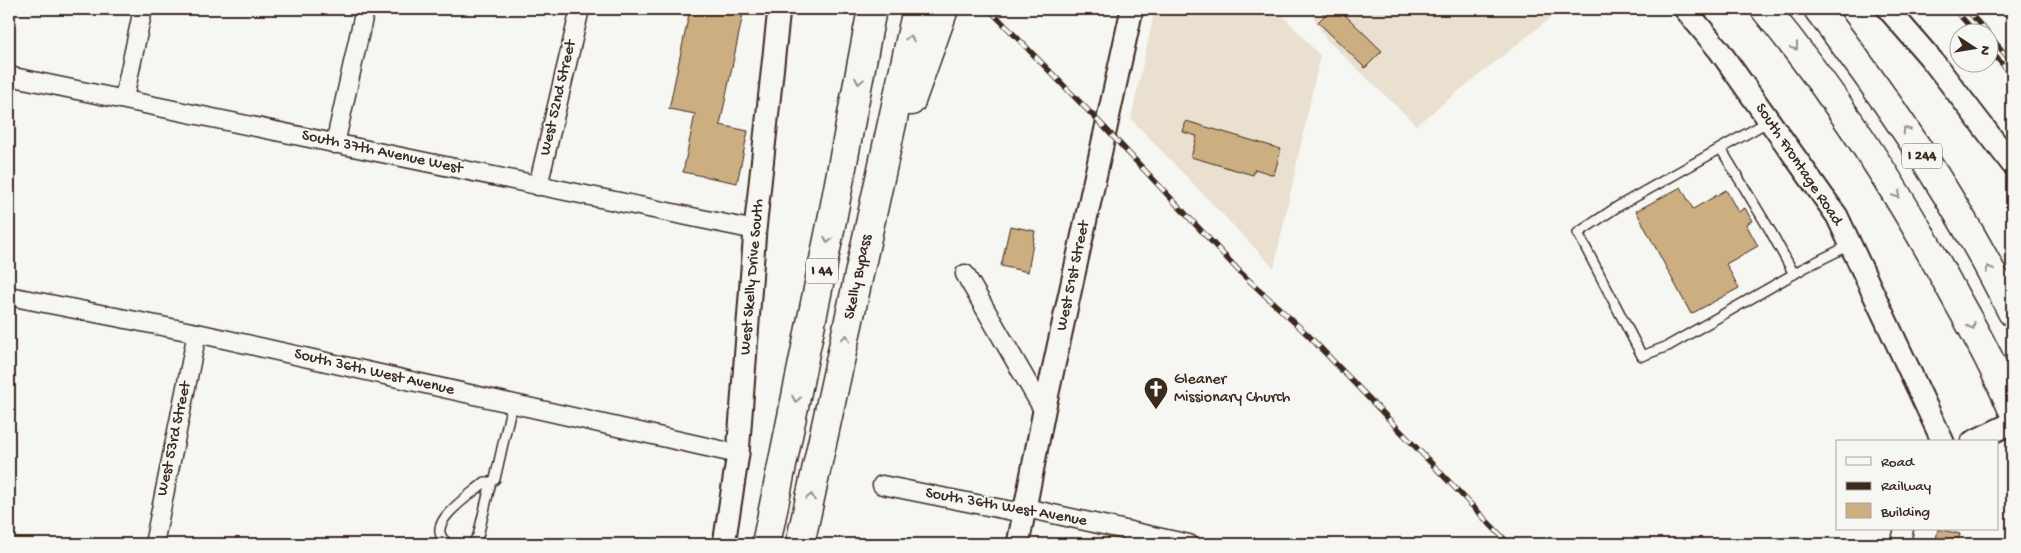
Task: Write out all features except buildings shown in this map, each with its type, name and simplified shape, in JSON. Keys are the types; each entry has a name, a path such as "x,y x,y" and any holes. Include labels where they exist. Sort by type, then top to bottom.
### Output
{"highway":[{"name":"I 44","path":"766,544 832,220 872,9"},
{"name":"I 244","path":"1765,9 1852,124 1932,252 2000,378 2012,408"},
{"name":"I 244","path":"1818,9 1866,71 1908,133 1972,236 2012,312"},
{"name":"Skelly Bypass","path":"800,544 916,10"},
{"path":"878,189 941,19"}],"street":[{"path":"124,98 143,9"},
{"path":"335,144 365,9"},
{"name":"West 52nd Street","path":"538,186 580,9"},
{"name":"West Skelly Drive South","path":"724,544 738,454 755,230 779,9"},
{"name":"South Frontage Road","path":"1685,9 1718,50 1837,216 1942,440"},
{"path":"1888,9 1942,74 2012,164"},
{"name":"West 51st Street","path":"1018,544 1127,10"},
{"name":"South 37th Avenue West","path":"9,76 124,98 335,144 755,230"},
{"path":"965,274 1044,411"},
{"name":"South 36th West Avenue","path":"9,296 197,333 738,454"},
{"name":"West 53rd Street","path":"154,544 197,333"},
{"path":"1976,440 2012,423"},
{"name":"South 36th West Avenue","path":"882,485 1012,511 1026,508 1189,544"},
{"path":"1900,544 1904,530"}],"lane":[{"path":"1769,121 1617,207 1578,233 1642,356 1668,346 1850,244"},
{"path":"1721,149 1794,274"},
{"path":"449,544 440,537 438,532 440,524 485,482 495,479 512,404"},
{"path":"472,544 478,536 490,482"}],"shaded area":[{"path":"1155,9 1277,9 1320,56 1274,268 1131,119"},
{"path":"1309,9 1562,9 1416,125 1325,38"}],"railway":[{"path":"989,9 1106,129 1240,272 1309,336 1509,544"},
{"path":"1954,9 1966,22"},
{"path":"1966,9 1978,22"},
{"path":"1998,46 2012,62"},
{"path":"1998,59 2012,75"}],"place":[{"name":"Gleaner Missionary Church","path":"1156,410"}]}
